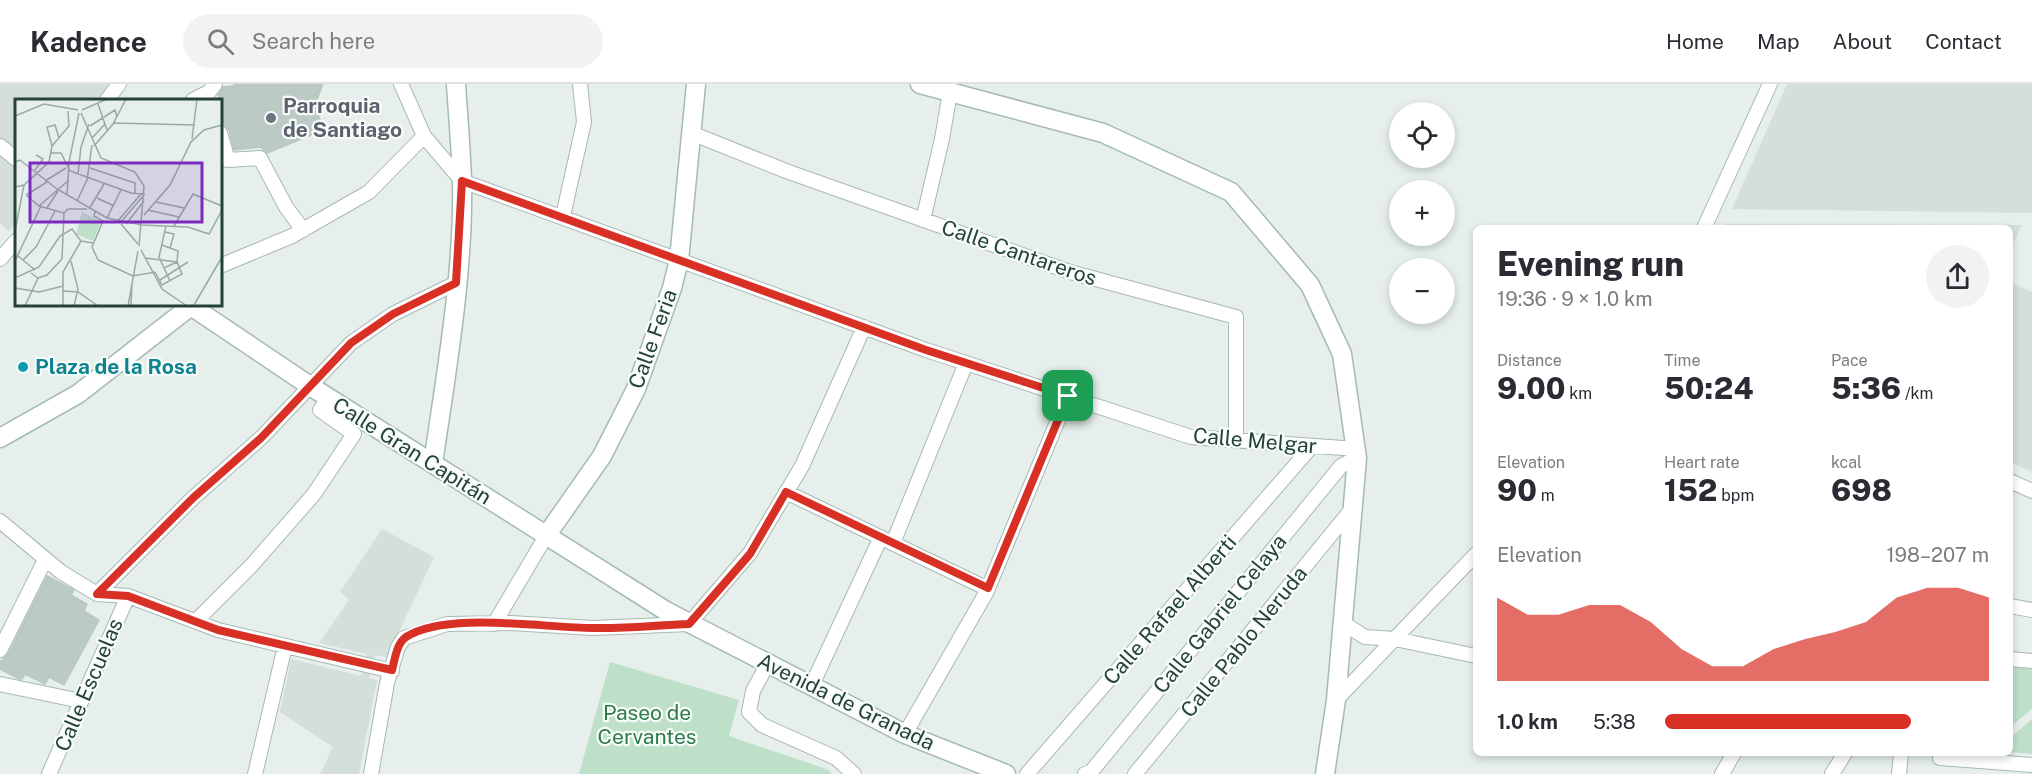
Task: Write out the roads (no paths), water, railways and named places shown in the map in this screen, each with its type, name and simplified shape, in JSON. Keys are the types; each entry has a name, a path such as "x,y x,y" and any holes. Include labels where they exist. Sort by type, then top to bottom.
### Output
{"street":[{"path":"108,99 119,84"},
{"path":"401,84 424,136 462,181"},
{"path":"433,464 449,354 456,283 462,181 456,84"},
{"path":"563,216 584,122 580,84"},
{"name":"Calle Feria","path":"546,536 602,456 636,389 672,288 679,260 696,84"},
{"path":"920,84 1103,133 1231,192 1310,285 1342,354 1357,454 1336,700 1325,774"},
{"path":"1705,225 1770,84"},
{"path":"196,99 212,92"},
{"path":"923,220 942,139 950,92"},
{"name":"Calle Cantareros","path":"691,133 786,171 1070,272 1236,317 1236,441"},
{"path":"222,265 303,230 369,192 424,136"},
{"path":"222,140 228,160 260,158 286,207 303,230"},
{"path":"0,146 15,158"},
{"name":"Calle Melgar","path":"462,181 966,363 1191,437 1312,446 1357,454"},
{"path":"0,259 15,242"},
{"path":"97,594 193,498 261,438 351,343 393,314 456,283"},
{"path":"0,438 78,394 189,306"},
{"name":"Calle Gran Capitán","path":"191,306 310,386 689,624"},
{"path":"371,774 387,683 398,647 404,638 447,624 593,628 689,624 750,554 802,466 864,327"},
{"path":"811,687 887,540 966,363"},
{"path":"905,734 988,588 1068,396"},
{"path":"196,621 252,565 314,494 354,434 320,410 329,398"},
{"name":"Calle Rafael Alberti","path":"1027,774 1312,446"},
{"name":"Calle Gabriel Celaya","path":"1085,774 1090,772 1341,466 1357,454"},
{"path":"2013,482 2032,490"},
{"path":"786,492 988,588"},
{"name":"Calle Pablo Neruda","path":"1135,774 1352,510"},
{"path":"0,521 45,560 97,594 128,596 218,630 392,670"},
{"path":"494,624 546,536"},
{"path":"1336,700 1473,557"},
{"path":"0,650 45,560"},
{"name":"Calle Escuelas","path":"49,774 128,596"},
{"path":"2013,607 2032,610"},
{"path":"1342,623 1365,637 1395,639 1473,655"},
{"name":"Avenida de Granada","path":"689,624 905,734 1006,774"},
{"path":"255,774 285,646"},
{"path":"2013,659 2032,661"},
{"path":"767,664 753,691 749,712 762,725 836,758 856,773"},
{"path":"0,684 81,701"},
{"path":"1722,774 1732,756"},
{"path":"1832,774 1843,756"},
{"path":"1899,774 1901,756"},
{"path":"1940,756 1940,758 2032,765"}],"place":[{"name":"Parroquia de Santiago","path":"271,118"},
{"name":"Plaza de la Rosa","path":"23,367"}],"park label":[{"name":"Paseo de Cervantes","path":"647,725"}]}
